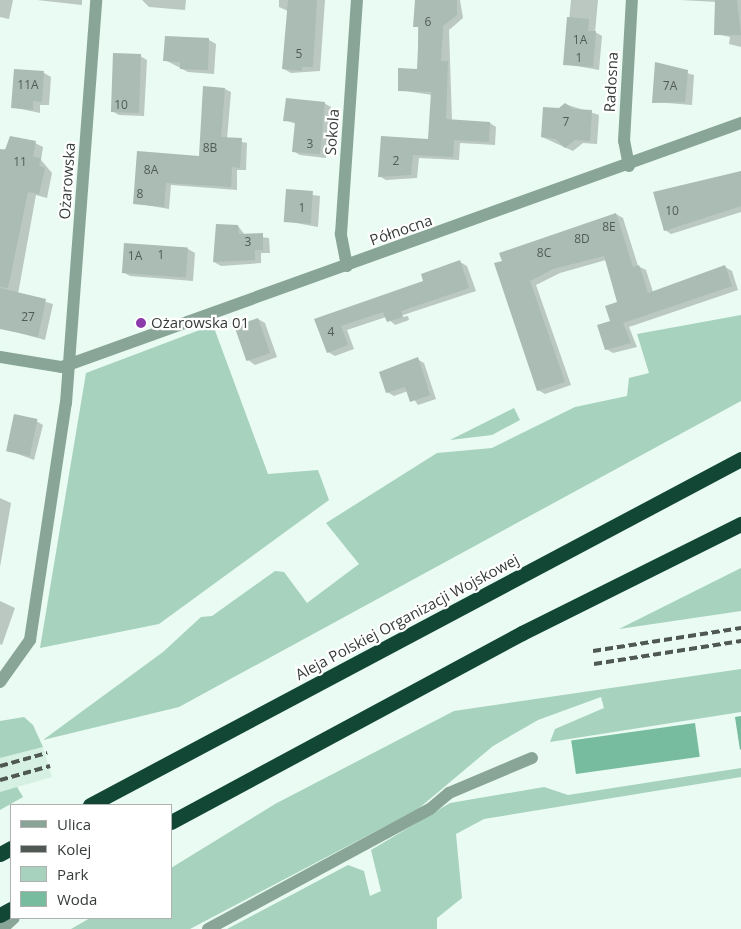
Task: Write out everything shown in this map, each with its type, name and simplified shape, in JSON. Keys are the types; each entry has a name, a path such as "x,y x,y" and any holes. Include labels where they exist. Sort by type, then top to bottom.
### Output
{"highway":[{"name":"Aleja Polskiej Organizacji Wojskowej","path":"92,804 741,459"},
{"path":"172,821 522,633 741,524"}],"street":[{"name":"Ożarowska","path":"0,682 30,640 37,610 70,364 96,0"},
{"name":"Sokola","path":"346,266 341,234 357,0"},
{"name":"Radosna","path":"629,166 624,140 632,0"},
{"name":"Północna","path":"0,357 50,367 70,364 629,166 741,123"},
{"path":"208,929 414,818 448,793 532,758"},
{"path":"2,929 13,919"}],"shaded area":[{"path":"43,747 52,777 0,792 0,758"}],"green space":[{"path":"741,315 741,401 179,707 43,740 163,652 201,617 212,616 275,571 284,572 307,603 359,564 326,523 437,453 492,448 575,407 627,396 629,378 649,373 637,334"},
{"path":"213,325 268,474 318,470 329,500 159,624 40,648 86,373"},
{"path":"514,408 520,420 492,435 450,440"},
{"path":"741,568 741,611 619,629"},
{"path":"741,669 741,712 550,742 555,729 604,708 601,697 538,720 493,746 418,809 190,929 71,929 88,919 172,919 172,867 275,804 454,711"},
{"path":"24,717 33,725 43,747 0,758 0,721"},
{"path":"741,768 741,777 484,819 456,834 462,898 437,918 437,929 227,929 348,865 364,871 370,896 381,891 371,850 450,803 544,787 568,795"},
{"path":"17,787 23,797 0,810 0,792"}],"water":[{"path":"741,716 741,749 740,750 735,717"},
{"path":"695,723 700,757 576,774 571,740"}],"building":[{"path":"288,0 317,0 313,67 302,67 302,71 282,69"},
{"path":"415,0 457,0 457,15 443,26 441,61 448,61 446,119 490,122 489,142 454,140 453,157 413,155 411,175 378,177 381,136 428,139 431,92 398,91 398,68 417,69 419,27 413,27"},
{"path":"715,0 737,0 741,35 714,35"},
{"path":"567,17 589,19 588,31 596,31 593,67 563,65"},
{"path":"165,36 209,38 208,70 180,69 180,62 163,61"},
{"path":"113,53 141,54 139,113 111,112"},
{"path":"655,62 688,70 685,102 652,103"},
{"path":"14,69 44,71 42,102 33,101 33,110 11,108"},
{"path":"203,86 225,88 221,137 242,138 240,168 232,167 231,187 166,183 164,207 133,204 137,151 199,156"},
{"path":"286,98 325,102 320,154 292,152 295,122 283,121"},
{"path":"565,103 573,109 592,110 590,141 575,140 565,148 556,139 541,137 543,107 559,108"},
{"path":"10,136 36,141 33,157 41,158 39,166 45,168 39,194 28,192 8,288 0,287 0,149 5,150"},
{"path":"741,171 741,206 664,231 653,192"},
{"path":"286,189 313,191 311,224 284,222"},
{"path":"616,213 633,267 639,265 648,293 725,265 732,286 623,323 631,343 605,350 597,325 610,321 605,306 617,302 604,256 553,269 530,281 565,382 537,391 494,263 502,261 499,253"},
{"path":"216,224 238,225 239,234 263,233 263,250 255,250 255,260 213,262"},
{"path":"124,243 188,247 186,277 122,273"},
{"path":"460,260 469,288 401,311 403,317 387,322 383,312 341,326 348,345 327,353 314,319 423,281 421,274"},
{"path":"0,288 46,299 38,337 0,329"},
{"path":"258,318 270,353 246,361 234,326"},
{"path":"418,357 430,395 410,402 405,387 386,393 379,372"},
{"path":"14,414 37,419 30,456 6,451"}],"railway":[{"path":"593,651 741,628"},
{"path":"594,664 741,641"},
{"path":"0,766 47,753"},
{"path":"0,780 50,766"}],"place":[{"name":"Ożarowska 01","path":"141,323"}]}
